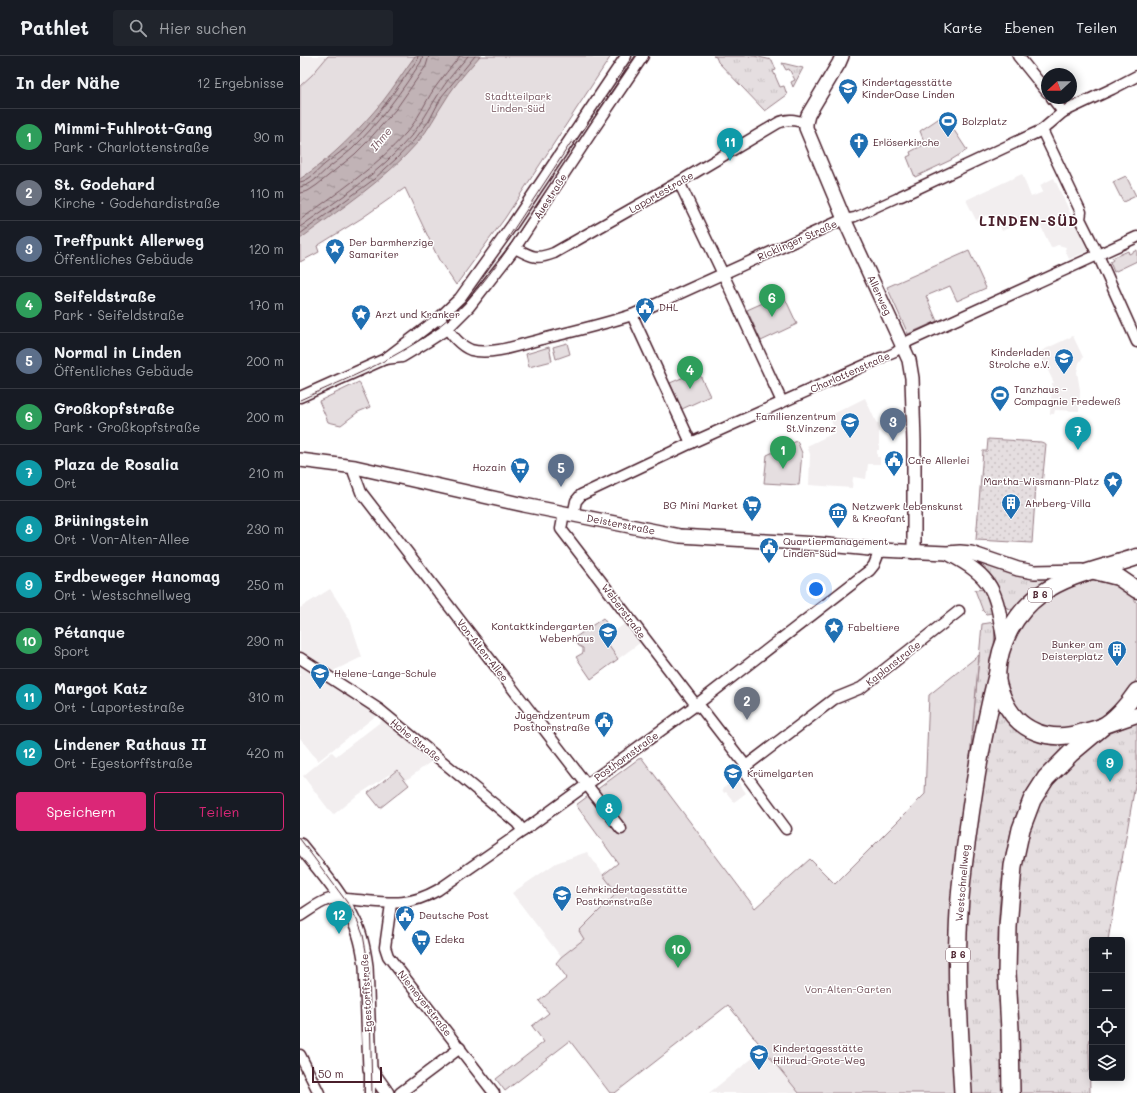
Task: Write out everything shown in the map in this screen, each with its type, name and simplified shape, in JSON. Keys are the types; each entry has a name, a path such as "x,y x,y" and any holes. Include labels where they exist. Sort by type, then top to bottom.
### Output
{"highway":[{"name":"Westschnellweg","path":"963,1093 958,976 958,933 961,888 975,774 981,741 997,676"},
{"name":"B 6","path":"1011,1093 1007,973 1008,927 1013,866 1021,829 1032,800 1046,778 1066,757 1102,727"}],"main road":[{"name":"B 6","path":"1137,557 1077,576 1055,585 1042,593 1022,612 1011,628 1004,641 997,676 1001,693 1010,713 1022,724 1041,735 1062,736 1079,734 1102,727 1125,707 1137,691"},
{"path":"1093,571 1118,577 1129,583 1137,590"},
{"path":"1102,727 1137,715"}],"street":[{"name":"Auestraße","path":"439,318 460,298 501,241 626,56"},
{"name":"Auestraße","path":"447,329 469,307 515,248 643,56"},
{"path":"806,123 808,115 842,56"},
{"path":"1018,56 1041,85"},
{"name":"Ricklinger Straße","path":"439,318 454,337 464,346 475,351 485,351 504,349 611,322 632,315 844,219 855,217 1042,130 1063,112 1085,103 1137,76"},
{"path":"1057,104 1063,112"},
{"name":"Laportestraße","path":"515,248 532,257 543,258 679,182 778,123 790,119 806,123"},
{"name":"Allerweg","path":"806,123 808,135 844,219 909,360 912,378 914,454 914,552"},
{"path":"1042,130 1081,212 1080,219 1137,342"},
{"path":"679,182 782,402"},
{"name":"Charlottenstraße","path":"569,514 581,495 691,443 895,352 909,341 1137,237"},
{"path":"632,315 691,443"},
{"path":"300,397 385,359 439,318"},
{"path":"385,359 402,357 447,329"},
{"name":"Deisterstraße","path":"300,460 355,467 569,514 680,536 818,544 914,552 970,553 1018,569 1034,572 1093,571"},
{"name":"Von-Alten-Allee","path":"355,467 354,473 360,492 621,829"},
{"name":"Weberstraße","path":"569,514 561,529 696,705 702,709 746,766 746,775 786,829"},
{"name":"Posthornstraße","path":"300,916 328,899 391,904 415,901 427,896 523,831 696,705 870,570 874,566 880,550"},
{"name":"Deisterstraße","path":"947,553 972,567 989,585 999,606 1004,641"},
{"name":"Kaplanstraße","path":"746,766 834,699 861,688 959,611"},
{"name":"Hohe Straße","path":"300,658 380,710 517,823 523,831"},
{"name":"Egestorffstraße","path":"300,845 342,899 355,922 364,950 366,966 370,1093"},
{"name":"Niemeyerstraße","path":"391,904 385,947 388,956 494,1093"},
{"path":"400,1093 460,1048"},
{"path":"300,1055 319,1093"},
{"path":"370,1069 387,1093"}],"shaded area":[{"path":"300,56 328,56 312,75 300,86"},
{"path":"1022,174 1031,197 1043,192 1040,185 1054,178 1088,251 1069,259 1065,250 1066,247 1058,245 1051,248 1038,220 1030,218 1002,231 1000,226 997,226 987,215 976,220 966,200"},
{"name":"Kinderladen Strolche e.V.","path":"1073,336 1083,357 1079,363 1077,372 1080,390 1079,411 1055,410 1054,414 1050,414 1052,383 1054,383 1039,352"},
{"name":"Familienzentrum St.Vinzenz","path":"865,398 877,424 879,423 879,450 877,450 877,457 880,457 880,464 868,464 866,479 853,477 852,488 809,485 810,454 807,446 836,432 829,416"},
{"path":"330,589 350,620 362,657 331,672 300,652 300,608"},
{"name":"Kontaktkindergarten Weberhaus","path":"603,618 611,630 609,631 611,634 627,622 641,642 591,679 576,657 583,653 583,648 573,639"},
{"name":"Helene-Lange-Schule","path":"300,664 377,715 318,761 300,738"},
{"path":"383,720 433,760 405,781 396,770 355,797 333,815 303,776 332,752 336,756"},
{"name":"Krümelgarten","path":"736,779 746,793 734,802 726,792 724,793 722,789"},
{"name":"Lehrkindertagesstätte Posthornstraße","path":"587,852 617,893 579,931 585,939 561,957 512,893 556,863"},
{"name":"Kindertagesstätte Hiltrud-Grote-Weg","path":"764,1049 799,1093 709,1093"}],"green space":[{"name":"Stadtteilpark Linden-Süd","path":"328,56 611,56 505,218 456,285 439,260 405,188 362,218 317,246 319,252 300,262 300,86 312,75"},
{"path":"713,56 754,56 772,60 776,70 773,71 780,87 784,86 787,95 765,111 718,62 716,57"},
{"path":"782,63 803,68 793,87 791,82 795,80 789,69 786,70"},
{"path":"944,115 967,150 951,160 915,177 907,157 911,155 910,152 925,144 920,131"},
{"path":"1126,176 1136,196 1123,202 1113,182"},
{"path":"1137,250 1137,261 1114,272 1110,262 1113,260 1112,258 1128,251 1129,254"},
{"path":"969,251 986,288 957,301 950,286 926,296 937,321 908,334 887,287"},
{"path":"783,294 797,324 761,341 747,310"},
{"path":"567,343 570,354 556,359 553,347"},
{"path":"549,347 552,361 529,367 526,354"},
{"path":"698,371 710,396 682,409 670,383"},
{"path":"359,382 370,407 358,412 341,425 328,422 319,401"},
{"path":"988,439 1041,442 1046,444 1042,485 1036,485 1032,543 976,540 983,451 987,451"},
{"path":"797,441 802,453 799,485 764,483 767,455"},
{"path":"972,558 1053,578 1016,611 1005,607 996,586 988,576 971,561"},
{"path":"1093,581 1115,584 1129,593 1137,603 1137,678 1130,692 1108,713 1097,720 1085,725 1049,731 1018,714 1006,688 1004,672 1009,646 1028,613 1056,591 1082,582"},
{"path":"985,589 989,596 993,613 986,614 983,611 975,590"},
{"name":"Kontaktkindergarten Weberhaus","path":"603,618 611,630 609,631 611,634 604,639 618,659 591,679 576,657 583,653 583,648 573,639"},
{"path":"995,622 994,651 988,688 971,748 982,624"},
{"name":"Von-Alten-Garten","path":"979,655 951,975 957,1093 799,1093 728,1005 615,1093 610,1093 570,1041 505,1091 496,1079 544,1042 532,1026 549,1013 539,1001 567,978 556,963 561,957 584,939 579,931 617,893 603,875 618,863 576,805 641,757 755,908 810,859 835,884 925,794 929,695"},
{"path":"997,700 1059,742 1061,749 1037,776 1025,794 1017,813 1011,834 1002,879 998,926 998,974 1001,1000 1003,1093 969,1093 965,1011 966,883"},
{"path":"1137,722 1137,774 1109,937 1089,937 1090,1093 1017,1093 1013,973 1018,885 1029,829 1042,798 1062,774 1082,754 1109,734"},
{"path":"397,770 409,785 380,808 368,793"}],"water":[{"name":"Ihme","path":"415,56 480,56 453,88 422,137 405,156 362,194 300,239 300,179 334,153 374,112"}],"tram line":[{"path":"300,400 356,375 410,347 443,323 470,298 517,236 635,56"},
{"path":"506,241 572,141"},
{"path":"300,839 349,905 363,935 369,968 372,1093"}],"place":[{"name":"Kindertagesstätte KinderOase Linden","path":"848,105"},
{"name":"Bolzplatz","path":"948,138"},
{"name":"Erlöserkirche","path":"859,159"},
{"name":"Margot Katz","path":"730,161"},
{"name":"Der barmherzige Samariter","path":"335,265"},
{"name":"Großkopfstraße","path":"772,317"},
{"name":"DHL","path":"645,324"},
{"name":"Arzt und Kranker","path":"361,331"},
{"name":"Kinderladen Strolche e.V.","path":"1064,375"},
{"name":"Seifeldstraße","path":"690,389"},
{"name":"Tanzhaus - Compagnie Fredeweß","path":"1000,412"},
{"name":"Familienzentrum St.Vinzenz","path":"850,439"},
{"name":"Treffpunkt Allerweg","path":"893,441"},
{"name":"Plaza de Rosalia","path":"1078,450"},
{"name":"Mimmi-Fuhlrott-Gang","path":"783,469"},
{"name":"Cafe Allerlei","path":"894,477"},
{"name":"Hozain","path":"520,484"},
{"name":"Normal in Linden","path":"561,487"},
{"name":"Martha-Wissmann-Platz","path":"1113,498"},
{"name":"Ahrberg-Villa","path":"1011,520"},
{"name":"BG Mini Market","path":"752,522"},
{"name":"Netzwerk Lebenskunst & Kreofant","path":"838,529"},
{"name":"Quartiermanagement Linden-Süd","path":"769,564"},
{"name":"Fabeltiere","path":"834,644"},
{"name":"Kontaktkindergarten Weberhaus","path":"608,649"},
{"name":"Bunker am Deisterplatz","path":"1117,667"},
{"name":"Helene-Lange-Schule","path":"320,690"},
{"name":"St. Godehard","path":"747,720"},
{"name":"Jugendzentrum Posthornstraße","path":"604,738"},
{"name":"Erdbeweger Hanomag","path":"1110,782"},
{"name":"Krümelgarten","path":"733,790"},
{"name":"Brüningstein","path":"609,827"},
{"name":"Lehrkindertagesstätte Posthornstraße","path":"562,912"},
{"name":"Deutsche Post","path":"405,932"},
{"name":"Lindener Rathaus II","path":"339,934"},
{"name":"Edeka","path":"421,956"},
{"name":"Pétanque","path":"678,968"},
{"name":"Kindertagesstätte Hiltrud-Grote-Weg","path":"759,1071"}],"district":[{"name":"LINDEN-SÜD","path":"1029,221"}]}
